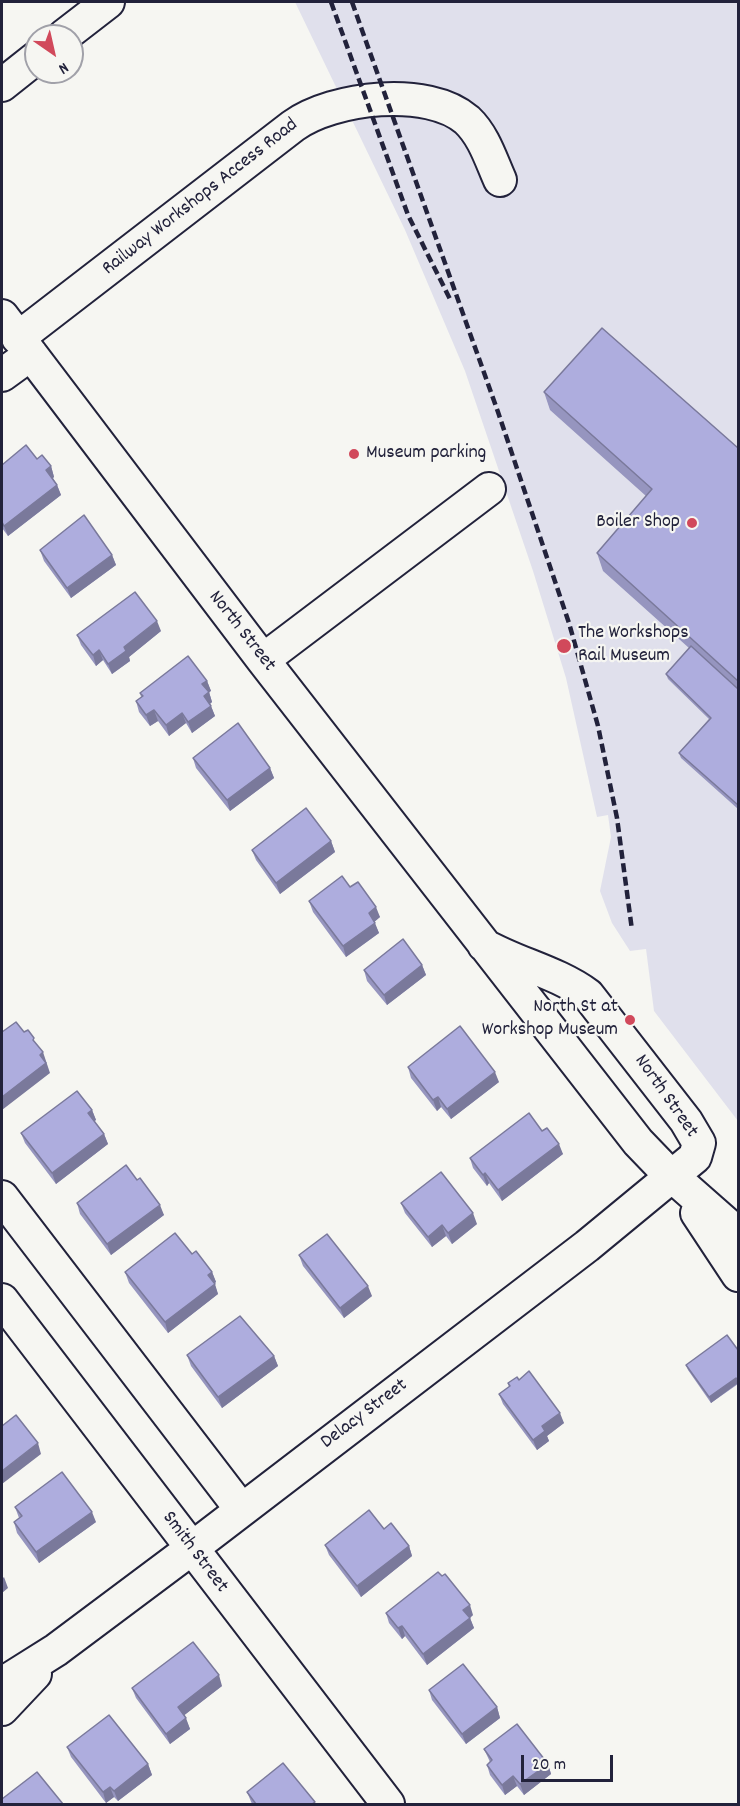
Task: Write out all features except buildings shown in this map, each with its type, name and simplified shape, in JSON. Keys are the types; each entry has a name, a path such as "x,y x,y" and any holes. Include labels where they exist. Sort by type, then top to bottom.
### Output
{"street":[{"path":"80,24 108,2"},
{"path":"2,85 24,68"},
{"name":"Railway Workshops Access Road","path":"2,375 17,336 303,118 330,106 367,101 401,100 445,107 468,121 484,142 500,180"},
{"name":"North Street","path":"17,336 263,660 638,1142 738,1234"},
{"path":"263,660 489,489"},
{"name":"North Street","path":"484,945 522,964 569,982 595,1002 697,1138 699,1148 695,1157 673,1176"},
{"name":"North Street","path":"673,1176 738,1275"},
{"name":"Delacy Street","path":"2,1684 56,1650 191,1549 578,1253 673,1176"},
{"path":"2,1197 241,1509"},
{"name":"Smith Street","path":"2,1300 388,1804"},
{"name":"Delacy Street","path":"2,1709 56,1650"}],"shaded area":[{"path":"295,2 738,2 738,1121 654,1011 646,949 630,951 612,923 600,891 611,837 608,815 597,817 566,678 533,571 465,371 405,230"}],"railway":[{"path":"331,2 408,215 450,299"},
{"path":"352,2 498,412 569,623 598,726 617,818 632,930"}],"place":[{"name":"Museum parking","path":"354,454"},
{"name":"Boiler Shop","path":"692,523"},
{"name":"The Workshops Rail Museum","path":"564,646"},
{"name":"North St at Workshop Museum","path":"630,1020"}]}
